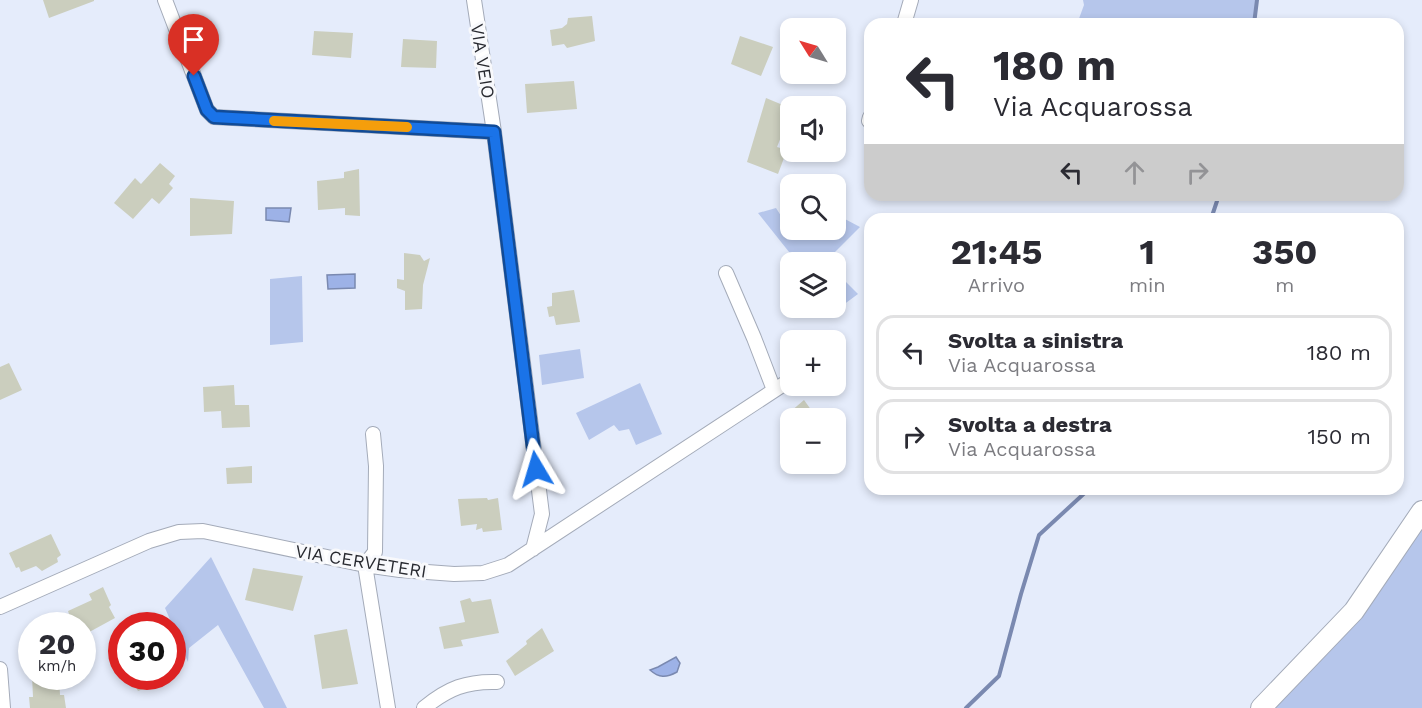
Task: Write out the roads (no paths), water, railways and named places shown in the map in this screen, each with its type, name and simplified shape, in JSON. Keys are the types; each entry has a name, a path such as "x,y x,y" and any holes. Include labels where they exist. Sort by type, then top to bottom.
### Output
{"street":[{"path":"165,0 207,110 214,117 494,132"},
{"name":"VIA VEIO","path":"474,0 494,132 542,514 533,549"},
{"path":"906,18 911,0"},
{"path":"726,273 774,390"},
{"name":"VIA CERVETERI","path":"0,607 149,542 179,532 203,531 365,565 454,574 483,573 508,565 780,386"},
{"path":"373,434 376,466 375,552 365,565 388,708"},
{"path":"1261,708 1354,611 1422,511"},
{"path":"0,669 3,708"},
{"path":"424,708 438,696 463,684 481,681 497,682"}],"waterway":[{"path":"1255,18 1257,0"},
{"path":"1213,213 1217,201"},
{"path":"966,708 999,676 1039,535 1082,495"}]}
